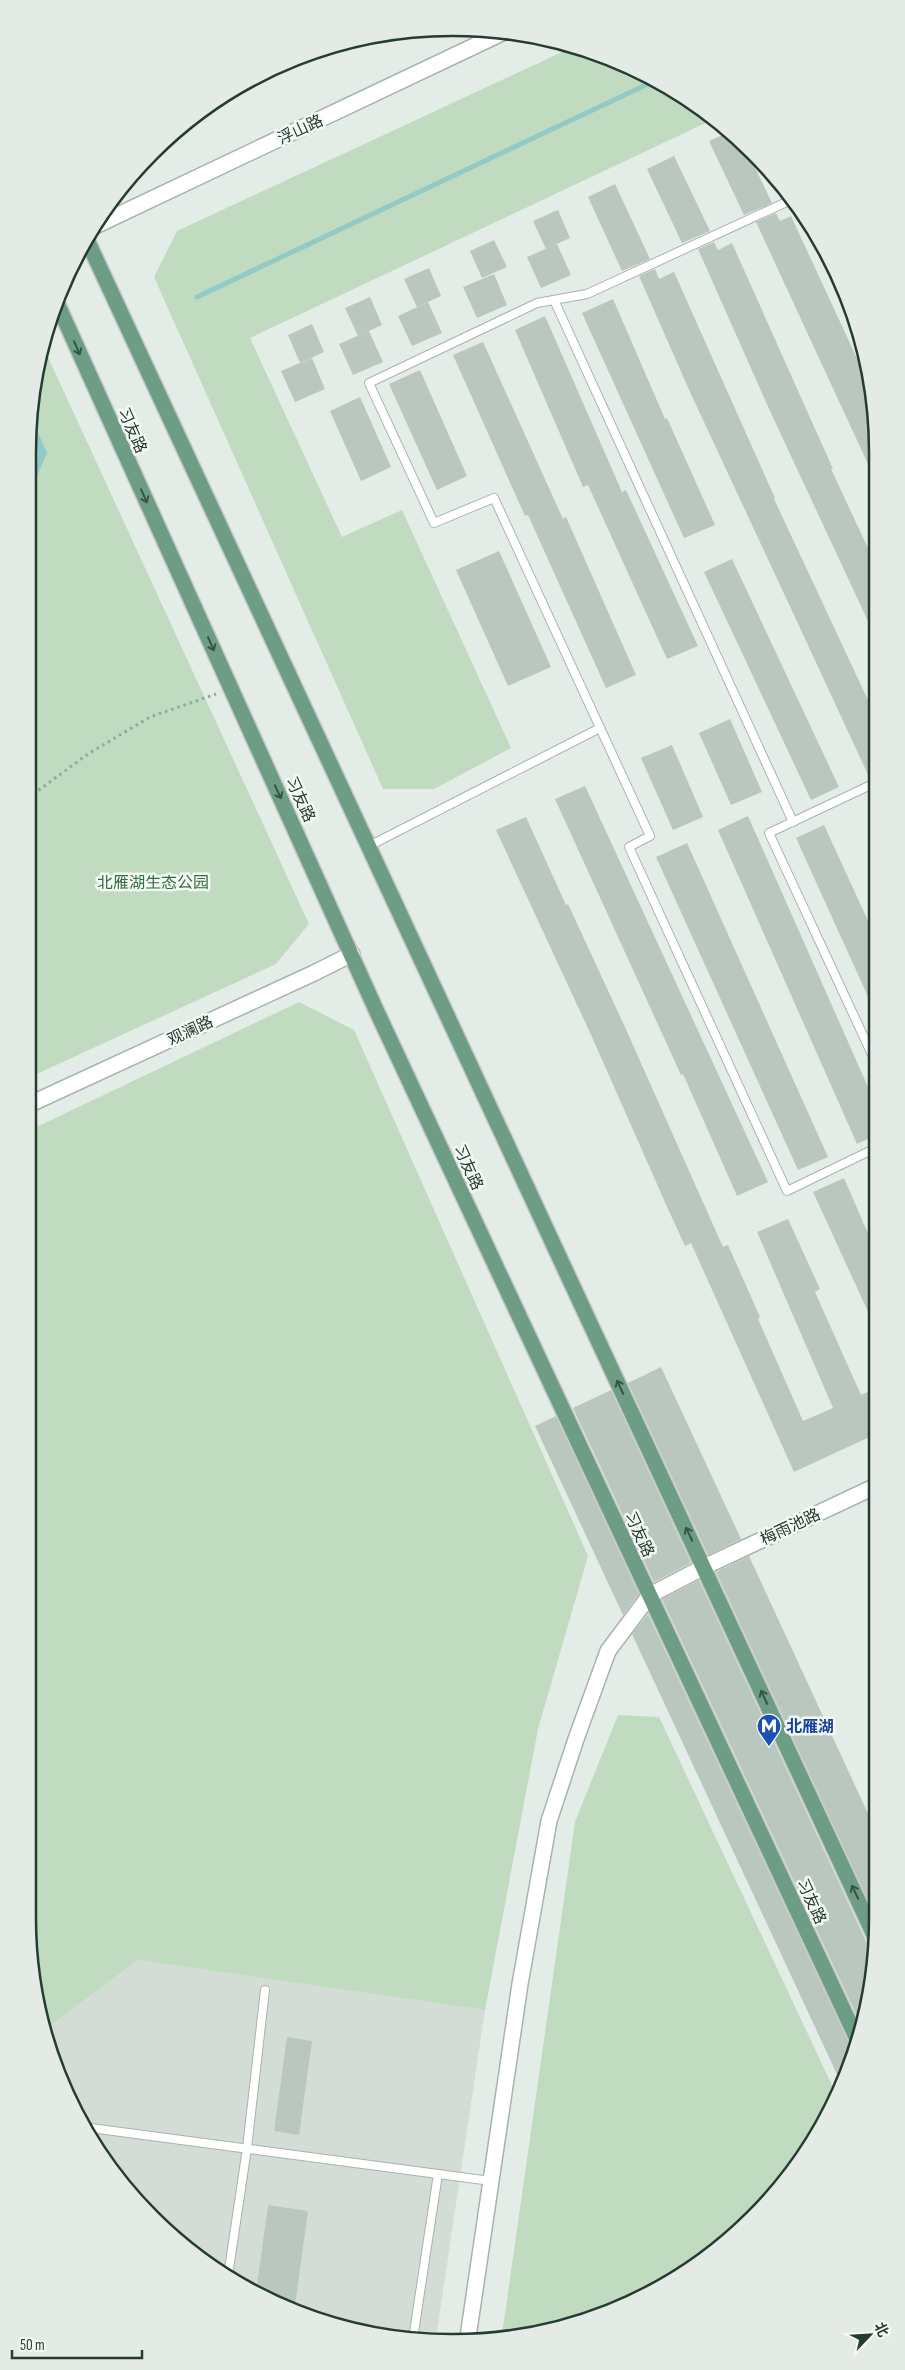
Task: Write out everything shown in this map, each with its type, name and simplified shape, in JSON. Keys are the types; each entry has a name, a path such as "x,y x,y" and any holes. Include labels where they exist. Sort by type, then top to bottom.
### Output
{"main road":[{"path":"90,247 869,1923"},
{"name":"习友路","path":"61,312 377,1012 853,2031"}],"street":[{"name":"浮山路","path":"106,221 491,38"},
{"name":"观澜路","path":"36,1102 314,974 352,954"},
{"name":"梅雨池路","path":"650,1595 704,1566 869,1489"},
{"path":"468,2333 520,1984 549,1821 608,1651 650,1595"}],"lane":[{"path":"786,203 586,294 537,303 369,383 434,523 494,498 650,836 628,847 787,1191 869,1151"},
{"path":"554,300 793,822"},
{"path":"369,846 600,728"},
{"path":"869,786 769,833 869,1048"},
{"path":"229,2269 247,2148 265,1990"},
{"path":"93,2128 491,2181"},
{"path":"414,2332 438,2174"}],"path":[{"path":"36,792 88,754 150,717 231,689"}],"shaded area":[{"path":"138,1960 485,2010 437,2333 371,2326 319,2312 268,2291 221,2264 199,2248 158,2212 122,2171 106,2149 79,2102 58,2051 50,2026"}],"green space":[{"path":"564,51 637,79 684,106 707,123 250,338 342,537 402,510 511,748 434,789 383,789 154,277 177,231"},
{"name":"北雁湖生态公园","path":"47,356 309,924 276,964 36,1074 36,452 40,398"},
{"path":"299,1002 354,1030 588,1556 538,1729 485,2010 138,1960 50,2026 40,1972 36,1918 36,1127"},
{"path":"618,1715 659,1717 833,2087 813,2126 783,2171 747,2212 706,2248 661,2278 612,2302 560,2320 503,2330 575,1822"}],"water":[{"path":"37,430 47,453 36,478"}],"building":[{"path":"722,135 747,158 754,166 772,203 744,215 709,141"},
{"path":"674,156 710,231 682,243 647,169"},
{"path":"615,184 650,259 622,271 588,197"},
{"path":"558,210 570,238 546,249 533,221"},
{"path":"776,213 780,221 791,216 859,363 868,425 869,466 756,222"},
{"path":"494,240 507,267 482,278 470,251"},
{"path":"714,242 718,250 732,243 833,469 831,469 869,550 869,623 770,411 698,249"},
{"path":"557,244 571,275 541,288 527,257"},
{"path":"429,268 441,296 417,307 404,279"},
{"path":"655,269 659,279 674,272 774,499 869,702 869,777 690,392 639,276"},
{"path":"494,274 507,305 477,318 463,287"},
{"path":"370,297 382,325 358,336 345,308"},
{"path":"613,299 665,419 667,418 715,525 684,538 582,313"},
{"path":"428,302 442,333 412,346 398,316"},
{"path":"545,316 622,492 626,490 698,646 667,659 588,485 583,487 515,330"},
{"path":"312,324 324,352 300,363 288,335"},
{"path":"369,331 383,362 353,375 339,344"},
{"path":"483,342 563,519 566,517 636,675 606,688 528,515 525,516 453,355"},
{"path":"312,358 325,389 295,402 281,371"},
{"path":"420,370 467,476 437,490 389,384"},
{"path":"360,397 391,467 361,481 330,411"},
{"path":"499,551 551,667 508,686 456,570"},
{"path":"732,559 839,787 811,800 704,572"},
{"path":"730,719 762,792 731,805 699,733"},
{"path":"672,745 703,817 673,830 641,758"},
{"path":"585,786 768,1182 737,1196 683,1074 681,1075 555,799"},
{"path":"748,816 869,1089 869,1138 857,1144 718,830"},
{"path":"526,817 624,1025 723,1247 728,1245 803,1421 833,1408 757,1232 788,1219 820,1289 815,1292 861,1395 869,1391 869,1437 794,1472 691,1243 685,1246 592,1037 496,830"},
{"path":"824,825 869,923 869,999 796,838"},
{"path":"687,843 828,1157 798,1170 656,857"},
{"path":"844,1178 869,1236 869,1314 813,1192"},
{"path":"661,1367 741,1539 708,1555 628,1383"},
{"path":"611,1390 691,1563 654,1582 573,1408"},
{"path":"556,1416 639,1594 623,1615 535,1426"},
{"path":"749,1556 869,1816 869,1903 716,1572"},
{"path":"699,1580 868,1942 857,2016 662,1599"},
{"path":"648,1614 849,2044 838,2076 632,1634"},
{"path":"287,2037 312,2041 299,2135 274,2131"},
{"path":"268,2205 308,2211 295,2303 257,2285"}],"waterway":[{"path":"197,297 647,84"}],"place":[{"name":"北雁湖","path":"769,1747"}]}
